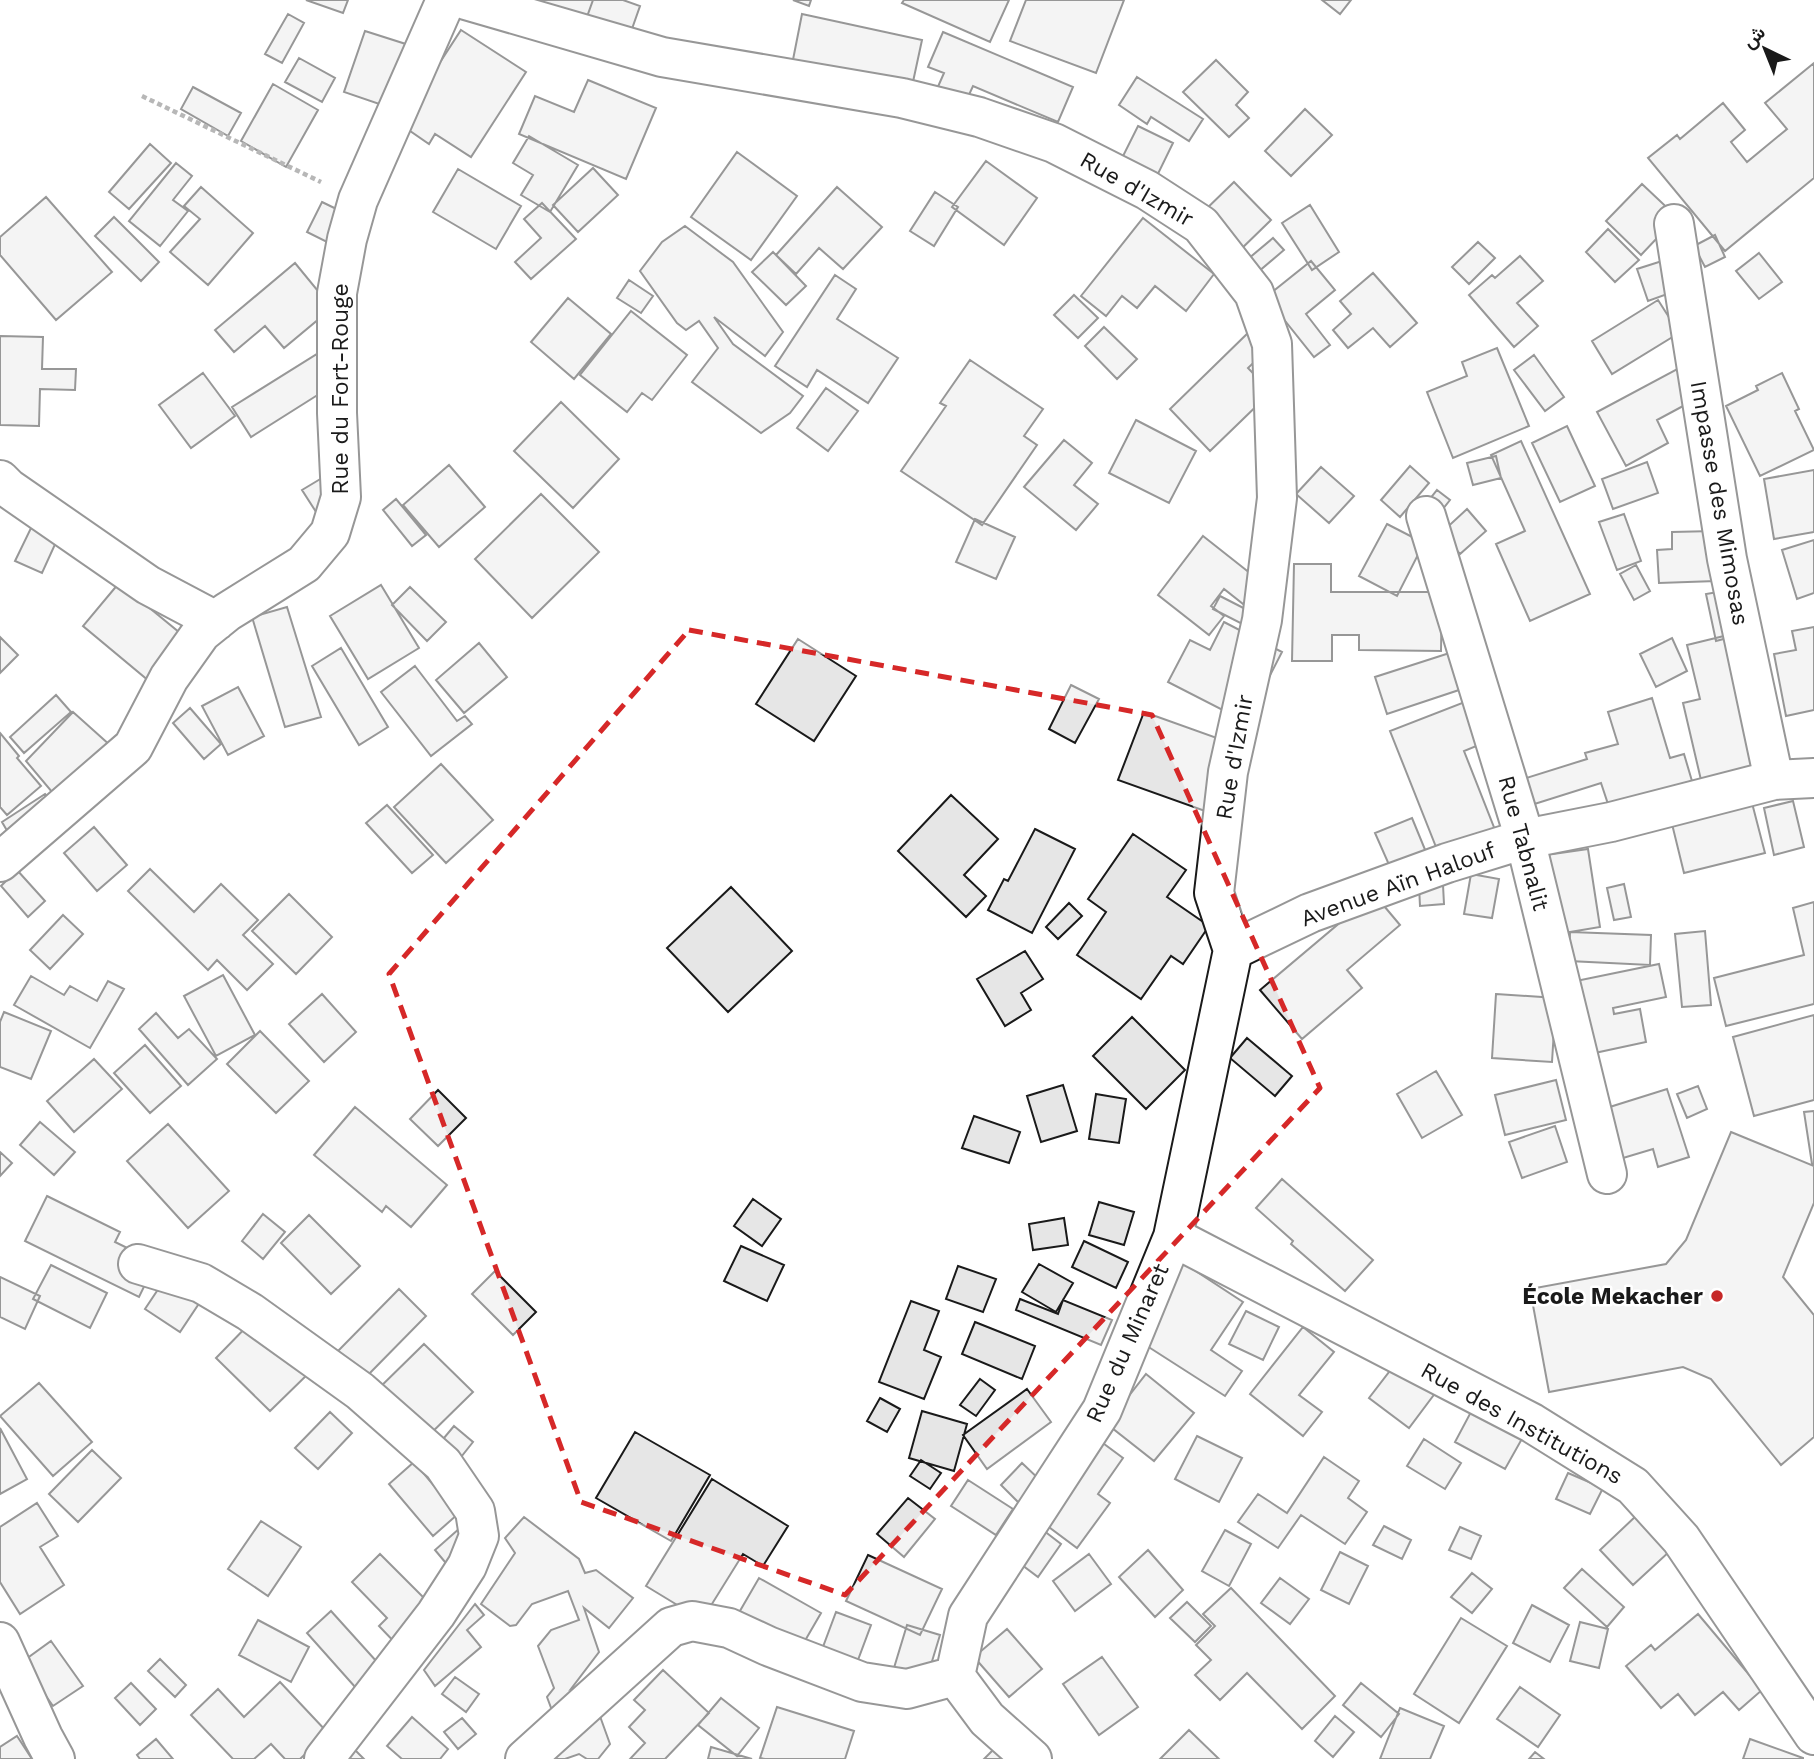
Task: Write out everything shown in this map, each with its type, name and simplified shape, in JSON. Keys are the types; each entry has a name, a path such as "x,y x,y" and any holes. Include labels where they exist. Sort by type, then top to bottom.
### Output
{"street":[{"name":"Rue du Fort-Rouge","path":"0,862 133,747 169,678 201,634 227,612 304,564 330,533 341,497 337,414 337,293 346,239 358,200 446,0"},
{"name":"Rue d'Izmir","path":"466,0 662,57 902,98 979,117 1054,143 1147,190 1201,225 1254,293 1272,344 1277,498 1262,620 1228,772 1214,893 1233,950"},
{"name":"Impasse des Mimosas","path":"1674,224 1727,559 1774,780"},
{"path":"0,480 148,585 216,621"},
{"name":"Rue Tabnalit","path":"1426,516 1525,839 1607,1174"},
{"name":"Avenue Aïn Halouf","path":"1233,950 1310,914 1447,863 1525,839 1611,822 1774,780 1814,778"},
{"name":"Rue du Minaret","path":"955,1676 968,1616 1102,1410 1173,1237 1233,950"},
{"name":"Rue des Institutions","path":"1173,1237 1532,1423 1633,1486 1681,1539 1814,1735"},
{"path":"138,1264 201,1283 250,1312 360,1391 443,1464 475,1511 479,1536 467,1566 436,1614 324,1759"},
{"path":"525,1759 671,1627 692,1621 729,1628 862,1682 907,1689 955,1676 987,1719 1032,1759"},
{"path":"0,1642 55,1759"}],"path":[{"path":"142,96 358,200"}],"highlighted area":[{"path":"689,630 1152,715 1320,1088 845,1595 581,1502 389,974"}],"building":[{"path":"306,0 348,0 343,13"},
{"path":"500,0 593,0 583,28"},
{"path":"593,0 623,0 640,6 627,43 583,28"},
{"path":"793,0 811,0 809,6"},
{"path":"904,0 1009,0 990,42 902,3"},
{"path":"1026,0 1124,0 1096,73 1010,41"},
{"path":"1322,0 1351,0 1340,14"},
{"path":"288,14 304,23 282,63 265,54"},
{"path":"802,14 922,40 908,105 789,80"},
{"path":"461,30 526,72 471,157 435,134 429,144 400,124"},
{"path":"365,31 412,46 391,108 344,92"},
{"path":"943,32 1073,87 1058,122 973,86 962,110 933,98 944,73 928,67"},
{"path":"299,58 335,78 322,102 285,82"},
{"path":"1216,60 1248,92 1236,105 1249,118 1229,137 1183,92"},
{"path":"1814,63 1814,178 1725,251 1648,158 1677,135 1680,139 1723,103 1745,130 1731,142 1747,162 1787,129 1765,103"},
{"path":"1137,77 1203,119 1189,141 1151,117 1147,124 1119,105"},
{"path":"588,80 656,108 626,179 519,134 535,96 574,112"},
{"path":"273,84 318,110 286,167 241,141"},
{"path":"193,87 241,113 228,136 181,109"},
{"path":"1305,109 1332,135 1291,176 1265,151"},
{"path":"1138,126 1173,143 1154,182 1119,164"},
{"path":"529,136 578,165 550,212 521,195 533,175 513,163"},
{"path":"150,144 171,163 129,209 109,192"},
{"path":"737,152 797,196 751,260 691,217"},
{"path":"986,161 1037,198 1004,245 952,207"},
{"path":"176,163 192,176 173,200 188,211 160,246 129,221"},
{"path":"593,168 618,195 578,232 553,205"},
{"path":"458,169 521,206 496,249 433,212"},
{"path":"1234,182 1271,220 1237,253 1200,215"},
{"path":"1642,184 1677,217 1641,255 1606,221"},
{"path":"201,187 253,233 208,285 170,252 200,219 184,206"},
{"path":"837,187 882,227 843,269 819,248 796,274 776,255"},
{"path":"935,192 958,207 934,246 910,231"},
{"path":"46,197 112,272 56,320 0,255 0,237"},
{"path":"322,202 353,217 339,248 307,232"},
{"path":"542,203 576,239 531,279 515,262 541,238 524,219"},
{"path":"1310,205 1339,252 1312,270 1282,223"},
{"path":"114,217 159,262 141,281 95,236"},
{"path":"1143,218 1214,274 1186,311 1155,286 1137,308 1122,296 1106,316 1081,296"},
{"path":"685,226 733,262 783,332 765,356 714,317 733,344 803,396 790,413 761,433 692,382 718,348 699,321 686,330 677,323 640,271 662,242"},
{"path":"1608,229 1639,260 1615,282 1586,252"},
{"path":"1715,235 1725,257 1705,267 1694,246"},
{"path":"1273,238 1284,250 1258,272 1248,259"},
{"path":"1478,242 1495,258 1469,284 1452,267"},
{"path":"773,252 806,286 786,305 752,272"},
{"path":"1759,253 1782,282 1759,299 1736,271"},
{"path":"1520,256 1543,281 1517,303 1538,326 1514,347 1469,295 1492,275 1495,278"},
{"path":"1311,261 1335,290 1306,314 1330,345 1314,357 1266,297"},
{"path":"1662,261 1673,292 1648,301 1637,269"},
{"path":"295,263 332,308 284,348 265,326 234,352 215,330"},
{"path":"1373,273 1417,323 1390,347 1373,328 1348,348 1333,330 1351,314 1340,301"},
{"path":"835,275 856,289 837,319 898,358 868,403 817,370 807,387 775,366"},
{"path":"629,280 653,296 641,313 617,298"},
{"path":"1074,295 1098,318 1078,338 1054,315"},
{"path":"568,298 611,334 574,379 531,342"},
{"path":"1658,300 1679,333 1612,374 1592,341"},
{"path":"631,311 687,355 652,400 642,393 627,412 580,375"},
{"path":"1104,327 1137,359 1117,379 1085,346"},
{"path":"1251,330 1269,348 1248,368 1271,392 1210,451 1170,409"},
{"path":"0,336 43,337 42,369 76,369 75,390 40,389 39,426 0,425"},
{"path":"1497,348 1529,426 1453,458 1427,392 1467,376 1462,362"},
{"path":"317,354 335,384 251,437 232,407"},
{"path":"1534,355 1564,397 1545,411 1514,370"},
{"path":"970,360 1043,409 1024,436 1037,445 982,525 901,471 946,406 940,403"},
{"path":"1681,367 1698,398 1657,420 1668,443 1626,466 1597,412"},
{"path":"203,373 235,416 191,448 159,405"},
{"path":"1782,373 1799,409 1795,411 1814,450 1760,476 1726,406 1758,390 1756,386"},
{"path":"826,388 858,411 828,451 797,428"},
{"path":"561,402 619,459 573,508 514,451"},
{"path":"1136,420 1196,451 1169,503 1109,473"},
{"path":"1567,426 1595,486 1560,502 1532,443"},
{"path":"1064,440 1092,463 1074,485 1098,504 1076,530 1024,487"},
{"path":"1521,441 1590,594 1530,621 1496,544 1525,531 1491,455"},
{"path":"1496,456 1501,478 1473,485 1467,463"},
{"path":"1647,462 1658,493 1613,509 1602,479"},
{"path":"449,465 485,507 439,547 403,505"},
{"path":"1410,466 1429,483 1400,517 1381,500"},
{"path":"1321,467 1354,496 1329,523 1296,494"},
{"path":"1814,470 1814,532 1774,539 1764,479"},
{"path":"322,478 338,503 318,515 302,490"},
{"path":"1437,490 1450,500 1427,529 1414,519"},
{"path":"541,494 599,552 532,618 475,559"},
{"path":"396,499 426,535 412,546 383,510"},
{"path":"1467,509 1486,531 1460,554 1441,533"},
{"path":"1624,514 1641,561 1617,570 1599,522"},
{"path":"975,519 1015,537 996,579 956,562"},
{"path":"1387,524 1424,543 1397,596 1359,576"},
{"path":"31,528 57,540 42,573 15,561"},
{"path":"1714,531 1716,581 1659,583 1657,550 1672,549 1672,532"},
{"path":"1203,536 1274,592 1257,615 1224,589 1211,606 1224,616 1209,635 1158,595"},
{"path":"1814,540 1814,593 1797,599 1782,550"},
{"path":"1294,564 1331,564 1331,592 1442,592 1441,651 1359,650 1359,635 1332,635 1332,661 1292,661"},
{"path":"1636,565 1650,591 1634,600 1620,574"},
{"path":"119,583 191,642 155,686 83,626"},
{"path":"381,585 419,648 368,679 330,616"},
{"path":"410,587 446,622 427,641 392,605"},
{"path":"1730,590 1739,635 1716,641 1706,594"},
{"path":"1220,596 1263,618 1256,631 1213,609"},
{"path":"287,607 321,717 285,727 252,617"},
{"path":"1224,622 1282,652 1246,722 1168,682 1190,640 1210,650"},
{"path":"1814,627 1814,710 1786,716 1774,654 1796,650 1792,631"},
{"path":"1724,636 1755,768 1701,780 1683,703 1700,699 1687,645"},
{"path":"0,637 18,655 0,673"},
{"path":"1672,638 1687,671 1656,687 1640,654"},
{"path":"798,639 856,676 814,741 756,704"},
{"path":"479,643 507,677 464,713 436,680"},
{"path":"341,648 388,727 359,745 312,666"},
{"path":"1465,648 1477,684 1387,714 1375,677"},
{"path":"415,666 457,721 465,716 472,724 431,756 381,692"},
{"path":"1071,685 1099,699 1075,743 1049,729"},
{"path":"238,687 264,736 228,755 202,706"},
{"path":"56,695 71,712 24,753 10,737"},
{"path":"1475,698 1491,740 1464,751 1497,835 1440,857 1390,731"},
{"path":"1652,698 1670,758 1684,754 1692,781 1647,795 1611,813 1601,783 1525,807 1517,781 1587,759 1585,753 1618,744 1608,712"},
{"path":"190,708 221,744 204,759 173,723"},
{"path":"73,712 121,755 63,805 26,761"},
{"path":"1144,712 1231,743 1205,811 1118,780"},
{"path":"0,733 41,786 7,815 0,807"},
{"path":"441,764 493,820 446,863 394,807"},
{"path":"45,794 58,809 16,846 2,822"},
{"path":"951,795 998,839 964,875 986,896 966,917 898,851"},
{"path":"1793,801 1804,847 1774,855 1764,808"},
{"path":"1752,803 1765,853 1684,873 1672,824"},
{"path":"387,805 433,855 412,873 366,823"},
{"path":"1412,818 1426,852 1390,867 1375,833"},
{"path":"94,827 127,865 97,891 64,853"},
{"path":"1035,829 1075,849 1032,933 988,910 1004,879 1008,881"},
{"path":"1133,834 1186,870 1167,897 1209,926 1183,964 1171,956 1141,999 1077,955 1106,912 1088,899"},
{"path":"1588,849 1600,927 1558,934 1546,855"},
{"path":"150,869 194,912 221,884 258,920 243,935 273,964 247,990 217,960 208,970 128,891"},
{"path":"17,870 45,901 28,917 1,886"},
{"path":"1471,874 1499,879 1492,918 1464,914"},
{"path":"1624,884 1631,917 1614,920 1607,888"},
{"path":"1443,885 1444,904 1420,906 1419,886"},
{"path":"731,887 792,951 728,1012 667,948"},
{"path":"289,894 332,937 296,974 252,931"},
{"path":"1374,894 1400,925 1347,970 1362,988 1302,1039 1260,990"},
{"path":"1814,902 1814,1004 1726,1026 1714,978 1804,955 1793,908"},
{"path":"1069,903 1082,916 1058,939 1046,927"},
{"path":"63,915 83,934 50,969 30,950"},
{"path":"1705,931 1711,1005 1682,1007 1675,934"},
{"path":"1570,932 1651,935 1650,965 1569,961"},
{"path":"1025,951 1043,979 1021,993 1031,1010 1005,1026 977,979"},
{"path":"1659,964 1666,997 1613,1008 1614,1014 1640,1009 1646,1042 1590,1054 1576,981"},
{"path":"223,975 255,1035 216,1056 184,996"},
{"path":"31,976 64,995 70,986 97,1001 108,981 124,989 90,1048 14,1005"},
{"path":"322,994 356,1032 324,1062 289,1024"},
{"path":"1496,994 1556,998 1552,1062 1492,1058"},
{"path":"4,1012 51,1031 31,1079 0,1067 0,1022"},
{"path":"156,1013 178,1038 189,1029 217,1059 188,1085 139,1029"},
{"path":"1814,1015 1814,1100 1754,1116 1733,1037"},
{"path":"1132,1017 1185,1070 1146,1109 1093,1056"},
{"path":"260,1031 309,1081 276,1113 227,1064"},
{"path":"1247,1038 1292,1076 1275,1096 1230,1058"},
{"path":"145,1045 181,1086 150,1113 114,1073"},
{"path":"94,1059 122,1089 74,1132 47,1101"},
{"path":"1436,1071 1462,1115 1422,1138 1397,1094"},
{"path":"1556,1080 1566,1120 1505,1135 1495,1095"},
{"path":"1063,1085 1077,1131 1041,1142 1027,1096"},
{"path":"1698,1086 1707,1109 1687,1118 1677,1094"},
{"path":"1667,1089 1689,1157 1658,1167 1653,1149 1613,1161 1597,1111"},
{"path":"438,1090 466,1118 438,1146 410,1119"},
{"path":"1096,1094 1126,1099 1119,1143 1089,1139"},
{"path":"355,1107 447,1185 411,1227 386,1206 382,1212 314,1155"},
{"path":"1814,1111 1814,1164 1812,1164 1804,1112"},
{"path":"974,1116 1020,1132 1009,1163 962,1148"},
{"path":"40,1122 75,1152 54,1175 20,1145"},
{"path":"168,1124 229,1191 188,1228 127,1161"},
{"path":"1555,1126 1567,1162 1522,1178 1509,1142"},
{"path":"1731,1132 1814,1166 1814,1203 1783,1277 1814,1315 1814,1437 1781,1465 1711,1379 1683,1367 1549,1392 1530,1289 1666,1264 1686,1240"},
{"path":"0,1152 12,1163 0,1176"},
{"path":"1282,1179 1373,1260 1345,1291 1291,1244 1293,1241 1256,1208"},
{"path":"47,1196 120,1232 115,1242 156,1262 139,1297 25,1241"},
{"path":"753,1199 781,1219 762,1246 734,1226"},
{"path":"1099,1202 1134,1212 1124,1245 1089,1235"},
{"path":"263,1214 285,1232 263,1259 242,1241"},
{"path":"309,1215 360,1266 331,1294 281,1243"},
{"path":"1064,1218 1068,1245 1033,1250 1029,1224"},
{"path":"1084,1241 1128,1262 1116,1288 1072,1267"},
{"path":"741,1246 784,1265 767,1301 724,1281"},
{"path":"1182,1262 1243,1302 1211,1350 1242,1371 1225,1396 1133,1337"},
{"path":"1039,1264 1073,1283 1056,1312 1022,1292"},
{"path":"51,1265 107,1293 90,1328 33,1299"},
{"path":"958,1266 996,1279 983,1312 946,1299"},
{"path":"171,1270 206,1293 180,1332 145,1309"},
{"path":"495,1271 536,1312 513,1335 472,1294"},
{"path":"0,1277 40,1296 25,1329 0,1317"},
{"path":"399,1289 426,1316 365,1378 338,1351"},
{"path":"1020,1299 1058,1314 1063,1300 1112,1320 1101,1345 1016,1310"},
{"path":"911,1301 939,1311 924,1350 941,1357 924,1399 879,1382"},
{"path":"1246,1311 1279,1327 1263,1360 1229,1344"},
{"path":"257,1316 312,1370 270,1411 216,1358"},
{"path":"975,1322 1035,1346 1022,1379 962,1354"},
{"path":"1303,1327 1334,1352 1299,1395 1322,1412 1303,1436 1250,1394"},
{"path":"424,1344 473,1392 420,1444 372,1395"},
{"path":"1396,1363 1436,1392 1409,1428 1369,1398"},
{"path":"1146,1374 1194,1413 1154,1461 1107,1424"},
{"path":"980,1379 995,1390 976,1416 960,1405"},
{"path":"39,1383 92,1442 53,1476 0,1416"},
{"path":"1027,1389 1051,1422 987,1469 963,1435"},
{"path":"880,1398 900,1409 887,1432 867,1421"},
{"path":"1472,1410 1523,1437 1505,1469 1455,1442"},
{"path":"922,1411 967,1424 954,1471 909,1458"},
{"path":"330,1412 352,1433 318,1469 295,1448"},
{"path":"454,1426 473,1442 453,1467 433,1451"},
{"path":"0,1428 27,1479 0,1494"},
{"path":"635,1432 710,1475 671,1541 596,1498"},
{"path":"1092,1435 1123,1458 1098,1494 1110,1503 1077,1548 1034,1516"},
{"path":"1197,1436 1242,1458 1219,1502 1175,1479"},
{"path":"1424,1439 1461,1463 1445,1489 1407,1466"},
{"path":"92,1450 121,1478 78,1522 49,1494"},
{"path":"1324,1457 1359,1481 1348,1498 1367,1512 1345,1544 1301,1515 1278,1548 1238,1522 1258,1494 1287,1513"},
{"path":"921,1460 941,1473 930,1489 910,1476"},
{"path":"414,1462 458,1514 433,1536 389,1484"},
{"path":"1022,1463 1041,1481 1020,1504 1001,1485"},
{"path":"1568,1473 1603,1488 1590,1514 1556,1499"},
{"path":"712,1479 788,1526 763,1566 743,1554 702,1620 646,1586"},
{"path":"968,1480 1013,1509 996,1535 951,1506"},
{"path":"908,1498 935,1519 904,1557 877,1534"},
{"path":"37,1503 58,1536 40,1547 64,1585 20,1614 0,1582 0,1527"},
{"path":"1637,1515 1670,1551 1633,1585 1600,1550"},
{"path":"524,1517 579,1559 585,1573 596,1570 633,1598 609,1628 584,1608 599,1652 571,1689 588,1683 610,1744 598,1759 587,1759 579,1754 565,1759 550,1759 554,1716 547,1697 554,1688 538,1646 551,1630 579,1620 568,1591 532,1604 516,1625 510,1626 481,1604 515,1553 505,1538"},
{"path":"261,1521 301,1547 268,1596 228,1569"},
{"path":"1384,1526 1411,1540 1402,1559 1373,1545"},
{"path":"1039,1527 1061,1544 1038,1577 1014,1559"},
{"path":"1460,1527 1481,1536 1471,1559 1449,1550"},
{"path":"460,1528 460,1580 435,1550"},
{"path":"1225,1530 1251,1544 1229,1586 1202,1571"},
{"path":"1148,1550 1183,1590 1155,1617 1119,1577"},
{"path":"1340,1552 1368,1566 1349,1604 1321,1590"},
{"path":"380,1554 439,1613 402,1650 379,1626 387,1618 352,1582"},
{"path":"1089,1554 1111,1584 1075,1611 1053,1581"},
{"path":"868,1555 942,1589 920,1635 846,1601"},
{"path":"1582,1569 1624,1607 1607,1627 1564,1588"},
{"path":"1472,1573 1492,1589 1472,1613 1451,1597"},
{"path":"759,1578 821,1613 795,1658 733,1623"},
{"path":"1280,1578 1309,1599 1290,1624 1261,1603"},
{"path":"1231,1588 1335,1696 1302,1729 1247,1673 1220,1700 1195,1675 1211,1660 1196,1645 1215,1626 1203,1614"},
{"path":"1187,1602 1211,1626 1195,1642 1170,1618"},
{"path":"475,1604 484,1615 467,1630 481,1647 435,1686 424,1670"},
{"path":"1532,1605 1569,1625 1550,1662 1513,1643"},
{"path":"331,1611 396,1683 372,1706 307,1633"},
{"path":"836,1612 871,1625 849,1684 814,1671"},
{"path":"1698,1614 1762,1690 1739,1710 1723,1692 1695,1715 1678,1694 1661,1708 1626,1666 1651,1645 1655,1650"},
{"path":"1461,1618 1507,1646 1459,1723 1414,1694"},
{"path":"258,1620 309,1647 291,1682 239,1655"},
{"path":"1580,1622 1608,1629 1599,1668 1570,1661"},
{"path":"907,1625 940,1635 923,1691 890,1681"},
{"path":"1007,1629 1042,1669 1009,1697 974,1657"},
{"path":"51,1641 83,1686 53,1706 22,1662"},
{"path":"1102,1657 1138,1707 1099,1735 1063,1684"},
{"path":"160,1659 186,1685 175,1697 148,1671"},
{"path":"663,1670 709,1713 665,1759 630,1759 645,1743 629,1727 645,1710 634,1700"},
{"path":"455,1677 479,1694 466,1712 442,1694"},
{"path":"280,1682 328,1733 300,1759 285,1759 271,1744 254,1759 233,1759 191,1715 218,1689 244,1717"},
{"path":"131,1683 156,1709 140,1725 115,1698"},
{"path":"1361,1683 1399,1714 1381,1737 1343,1705"},
{"path":"1520,1687 1560,1715 1538,1747 1497,1719"},
{"path":"721,1698 759,1728 737,1756 698,1725"},
{"path":"777,1707 854,1731 845,1759 760,1758"},
{"path":"1400,1708 1444,1726 1430,1759 1380,1759"},
{"path":"1335,1716 1354,1732 1333,1757 1315,1741"},
{"path":"412,1717 448,1749 440,1759 402,1759 387,1746"},
{"path":"462,1718 476,1734 458,1749 444,1732"},
{"path":"1189,1730 1219,1759 1160,1759"},
{"path":"17,1736 32,1759 0,1759 0,1747"},
{"path":"156,1739 173,1759 140,1759 137,1755"},
{"path":"1750,1739 1803,1758 1803,1759 1743,1759"},
{"path":"711,1747 752,1759 708,1759"},
{"path":"353,1748 364,1759 341,1759"},
{"path":"993,1750 1002,1759 984,1759"},
{"path":"1535,1752 1544,1759 1529,1759"}],"place":[{"name":"École Mekacher","path":"1717,1296"}]}
